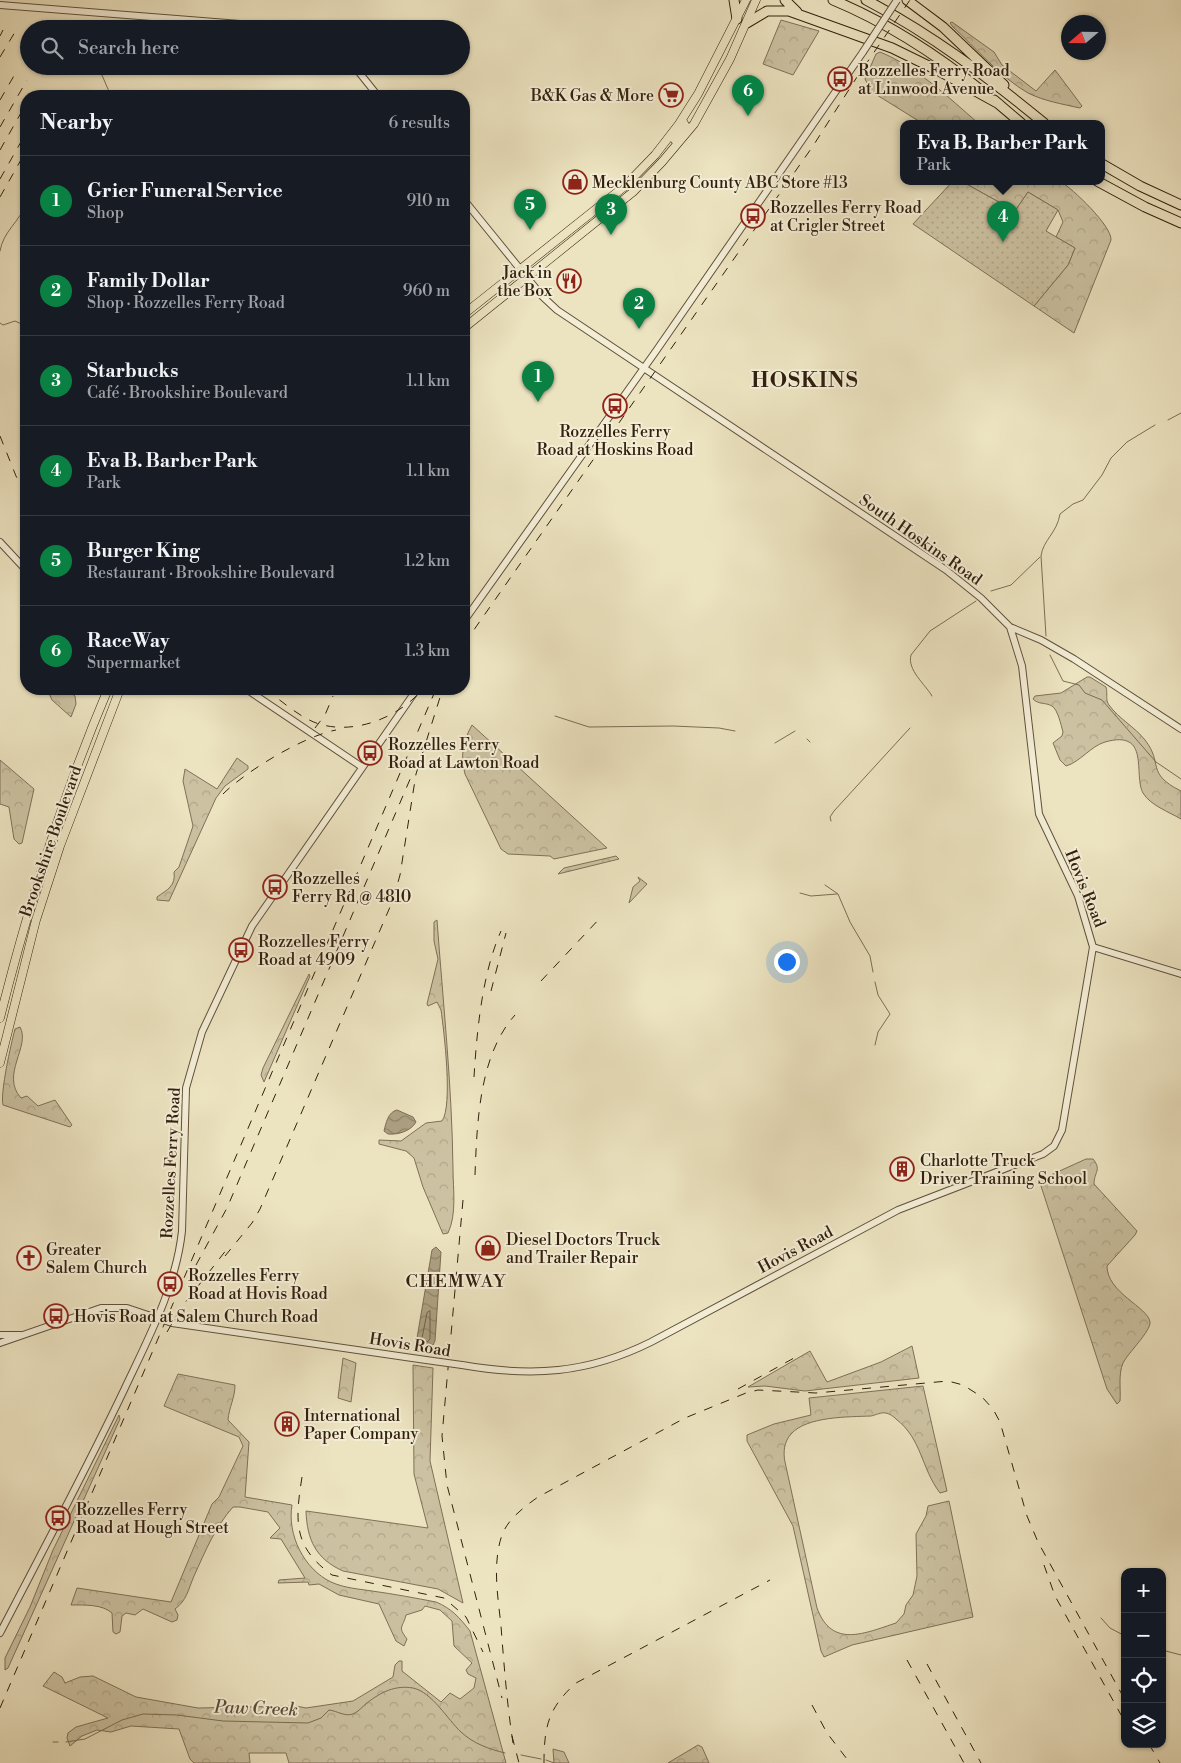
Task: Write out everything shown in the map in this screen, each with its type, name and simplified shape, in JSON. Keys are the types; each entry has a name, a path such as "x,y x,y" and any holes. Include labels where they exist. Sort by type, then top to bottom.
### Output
{"highway":[{"path":"734,0 737,19"},
{"path":"470,309 625,186 655,155 682,120 746,0"},
{"path":"470,323 633,192 656,169 694,124 756,0"},
{"path":"785,0 803,16"},
{"path":"833,0 863,14 912,42 999,104 1018,120"},
{"path":"866,0 935,40 1017,100 1040,120"},
{"path":"906,0 932,18 976,56 1017,100"},
{"path":"746,23 772,10 781,10 803,16 892,48 999,104"},
{"path":"656,169 684,127 685,123 682,120"},
{"path":"1105,166 1140,186 1181,206"},
{"path":"1105,185 1181,223"},
{"name":"Brookshire Boulevard","path":"0,1018 22,928 51,842 106,695"},
{"name":"Brookshire Boulevard","path":"0,1062 33,931 60,846 118,695"},
{"path":"22,928 33,931"}],"street":[{"path":"470,613 644,369 897,0"},
{"path":"0,5 189,20"},
{"path":"361,75 373,90"},
{"name":"South Hoskins Road","path":"470,207 556,310 946,570 981,598 1010,627 1041,640 1074,659 1181,730"},
{"path":"0,542 20,564"},
{"name":"Hovis Road","path":"0,1343 101,1308 127,1308 157,1318 202,1327 462,1366 520,1372 554,1372 583,1368 618,1357 651,1342 898,1210 1046,1152 1056,1143 1062,1130 1093,947 1081,904 1039,814 1022,666 1010,627"},
{"path":"255,695 362,768"},
{"name":"Rozzelles Ferry Road","path":"0,1633 107,1428 172,1281 180,1247 186,1088 198,1043 252,926 413,695"},
{"path":"1093,947 1181,974"},
{"name":"Hovis Road","path":"0,1335 21,1335"}],"green space":[{"path":"781,20 819,31 793,75 763,64"},
{"path":"952,22 994,52 1002,65 1036,91 1055,70 1082,106 1080,108 1028,93 998,71 953,27 950,23"},
{"path":"880,52 894,58 919,74 975,120 917,120 872,92 865,79 876,54"},
{"path":"949,185 968,185 1015,211 1028,192 1058,210 1046,231 1075,248 1068,265 1034,306 913,224"},
{"path":"968,185 1065,185 1099,217 1110,234 1111,240 1074,333 1034,306 1068,265 1075,248 1056,237 1063,222 1058,210 1028,192 1015,211"},
{"path":"1087,677 1106,687 1109,705 1117,715 1137,731 1151,748 1157,768 1163,779 1181,791 1181,819 1155,805 1143,793 1140,785 1138,756 1135,748 1129,742 1119,740 1105,742 1066,766 1060,760 1053,743 1062,736 1063,732 1058,714 1052,706 1033,699 1035,696 1061,693"},
{"path":"50,695 75,696 76,704 71,717 52,700"},
{"path":"472,725 607,848 554,859 550,856 508,854 501,849 465,774 463,749"},
{"path":"237,758 248,766 248,769 225,786 216,798 169,901 157,900 157,897 167,890 174,881 174,872 179,867 193,826 183,781 185,769 217,789"},
{"path":"0,760 34,789 22,843 19,844 14,839 9,807 0,804"},
{"path":"616,856 619,859 558,874 564,868"},
{"path":"638,877 647,884 629,903 633,887 640,881"},
{"path":"437,920 449,1075 454,1193 454,1210 451,1226 448,1233 443,1234 423,1187 414,1158 406,1151 379,1144 379,1140 401,1141 426,1123 442,1121 445,1113 447,1068 441,1010 437,1002 428,1006 427,1004 438,959 434,941 434,922"},
{"path":"309,974 310,976 264,1082 261,1075 263,1068"},
{"path":"20,1027 22,1043 14,1070 15,1089 21,1098 27,1096 38,1106 55,1100 72,1125 70,1127 3,1105 4,1080 11,1046 15,1029"},
{"path":"1086,1159 1093,1159 1097,1166 1094,1184 1137,1231 1107,1266 1109,1276 1120,1292 1148,1316 1150,1322 1147,1331 1123,1363 1120,1377 1120,1401 1117,1404 1107,1389 1040,1183 1042,1179"},
{"path":"912,1346 919,1378 805,1391 765,1386 748,1387 810,1351 827,1382 881,1362"},
{"path":"343,1358 356,1363 351,1402 338,1398"},
{"path":"413,1365 433,1368 430,1461 463,1603 438,1589 343,1571 326,1561 315,1547 308,1531 306,1511 428,1528 414,1474"},
{"path":"178,1374 235,1385 228,1420 249,1442 245,1497 292,1505 292,1528 295,1539 305,1560 321,1576 346,1587 436,1602 451,1610 463,1622 470,1631 506,1763 289,1763 286,1753 249,1753 250,1763 194,1763 190,1759 179,1729 131,1726 111,1732 97,1730 82,1736 70,1746 67,1738 68,1733 76,1727 108,1718 43,1686 54,1672 62,1677 65,1683 80,1677 93,1676 136,1697 198,1708 296,1706 306,1708 353,1701 393,1677 395,1665 399,1661 402,1661 402,1671 441,1702 450,1693 460,1699 474,1688 476,1678 468,1674 466,1670 472,1663 454,1646 452,1621 440,1610 425,1606 422,1610 406,1615 401,1629 407,1639 404,1646 396,1641 379,1604 339,1595 319,1584 309,1585 308,1582 278,1583 279,1580 305,1578 281,1539 270,1538 280,1528 268,1512 233,1507 211,1540 185,1598 175,1609 178,1615 177,1620 172,1622 143,1609 135,1615 126,1613 122,1616 120,1632 116,1634 113,1632 112,1613 108,1610 93,1606 71,1605 77,1588 171,1602 212,1504 219,1497 243,1446 239,1437 164,1406"},
{"path":"923,1386 947,1491 940,1493 911,1435 895,1418 886,1413 871,1416 840,1417 818,1421 798,1428 791,1434 785,1444 785,1462 817,1608 823,1621 831,1629 850,1635 873,1631 896,1623 904,1614 906,1605 913,1595 917,1576 916,1534 926,1516 928,1506 949,1501 973,1617 852,1645 824,1657 821,1651 793,1526 747,1441 747,1435 774,1424 811,1415 809,1398"},
{"path":"119,1415 120,1419 8,1668 5,1670 5,1658 30,1607 53,1550"},
{"path":"698,1745 702,1747 709,1763 668,1763"},
{"path":"553,1749 564,1752 569,1763 554,1763"}],"water":[{"path":"397,1110 413,1117 416,1122 404,1132 388,1134 384,1131 389,1115"},
{"path":"436,1247 441,1252 435,1341 433,1345 426,1347 417,1338 432,1250"}],"waterway":[{"path":"102,75 108,90"},
{"path":"0,251 4,238 20,216"},
{"path":"0,323 3,325 15,321 20,323"},
{"path":"1168,420 1181,413"},
{"path":"1046,636 1041,556 1044,545 1056,526 1060,514 1073,504 1083,500 1102,475 1111,458 1127,442 1155,425"},
{"path":"991,591 1011,585 1040,557"},
{"path":"932,696 917,677 910,661 911,655 930,631 976,601"},
{"path":"1050,655 1063,681 1079,685 1085,693 1102,700 1156,762 1181,779"},
{"path":"555,716 589,727 673,726 719,728 735,731"},
{"path":"831,821 830,817 834,811 910,728"},
{"path":"775,743 795,731"},
{"path":"807,739 810,742"},
{"path":"825,885 838,894 850,922 870,956 873,972"},
{"path":"800,893 811,896 837,894"},
{"path":"875,982 878,995 890,1014 878,1032 875,1045"},
{"path":"1101,1618 1110,1628 1121,1634"},
{"path":"1166,1651 1181,1655"},
{"name":"Paw Creek","path":"66,1742 85,1739 122,1720 143,1714 177,1715 223,1721 308,1723 321,1718 329,1710 345,1715 352,1714 383,1693 406,1687 413,1688 427,1695 456,1727 471,1740 487,1748 505,1753"},
{"name":"Paw Creek","path":"53,1742 58,1742"},
{"name":"Paw Creek","path":"521,1755 541,1759"},
{"name":"Paw Creek","path":"546,1760 554,1763"}],"railway":[{"path":"470,635 813,146 857,77 910,0"},
{"path":"0,36 3,30"},
{"path":"0,57 15,32"},
{"path":"0,100 15,74"},
{"path":"21,90 27,80"},
{"path":"0,127 20,92"},
{"path":"0,150 20,115"},
{"path":"0,179 20,144"},
{"path":"0,197 20,162"},
{"path":"0,436 20,484"},
{"path":"273,695 312,721 333,727 362,725 376,721 402,708 417,695"},
{"path":"0,1708 433,695"},
{"path":"225,1256 252,1223 260,1209 393,900 400,875 416,774 441,695"},
{"path":"315,728 325,715 333,696"},
{"path":"223,794 260,765 308,739 336,730"},
{"path":"196,1265 227,1208 411,777"},
{"path":"541,981 602,916"},
{"path":"474,1077 479,1021 485,984 489,965 501,931"},
{"path":"491,991 506,933"},
{"path":"475,1175 479,1112 487,1069 503,1031 515,1015"},
{"path":"463,1200 442,1436 447,1485 502,1698"},
{"path":"167,1332 181,1308 227,1249"},
{"path":"738,1389 794,1358"},
{"path":"513,1743 496,1569 499,1546 508,1524 522,1509 538,1497 685,1418 758,1390 816,1393 948,1381 963,1385 982,1397 993,1409 1000,1422 1027,1516 1038,1542 1121,1693"},
{"path":"302,1477 298,1507 300,1532 310,1554 319,1565 332,1575 444,1598 466,1617 483,1652"},
{"path":"1044,1565 1055,1596 1121,1715"},
{"path":"544,1763 545,1739 550,1719 559,1701 576,1683 770,1580"},
{"path":"907,1660 964,1763"},
{"path":"927,1664 981,1763"},
{"path":"812,1705 827,1733 850,1763"},
{"path":"512,1736 519,1763"},
{"path":"1151,1748 1160,1763"}],"place":[{"name":"Rozzelles Ferry Road at Linwood Avenue","path":"840,79"},
{"name":"B&K Gas & More","path":"671,95"},
{"name":"RaceWay","path":"748,116"},
{"name":"Mecklenburg County ABC Store #13","path":"575,182"},
{"name":"Rozzelles Ferry Road at Crigler Street","path":"753,216"},
{"name":"Burger King","path":"530,230"},
{"name":"Starbucks","path":"611,235"},
{"name":"Eva B. Barber Park","path":"1003,242"},
{"name":"Jack in the Box","path":"569,281"},
{"name":"Family Dollar","path":"639,329"},
{"name":"Grier Funeral Service","path":"538,402"},
{"name":"Rozzelles Ferry Road at Hoskins Road","path":"615,406"},
{"name":"Rozzelles Ferry Road at Lawton Road","path":"370,753"},
{"name":"Rozzelles Ferry Rd @ 4810","path":"275,887"},
{"name":"Rozzelles Ferry Road at 4909","path":"241,950"},
{"name":"Charlotte Truck Driver Training School","path":"902,1169"},
{"name":"Diesel Doctors Truck and Trailer Repair","path":"488,1248"},
{"name":"Greater Salem Church","path":"29,1258"},
{"name":"Rozzelles Ferry Road at Hovis Road","path":"170,1284"},
{"name":"Hovis Road at Salem Church Road","path":"56,1316"},
{"name":"International Paper Company","path":"287,1424"},
{"name":"Rozzelles Ferry Road at Hough Street","path":"58,1518"}],"district":[{"name":"HOSKINS","path":"805,380"},
{"name":"CHEMWAY","path":"456,1281"}]}
